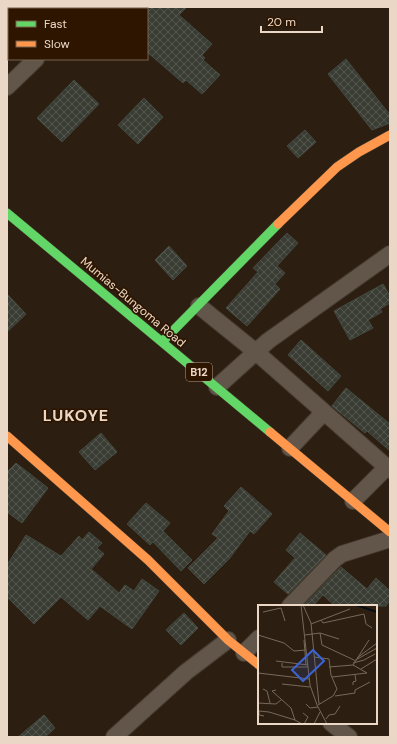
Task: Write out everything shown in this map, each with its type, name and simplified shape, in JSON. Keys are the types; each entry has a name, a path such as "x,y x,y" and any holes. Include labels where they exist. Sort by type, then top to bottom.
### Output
{"main road":[{"path":"162,342 199,306 299,202 337,167 359,152 390,135"},
{"name":"Mumias-Bungoma Road","path":"7,213 390,532"},
{"path":"7,436 148,560 228,640 258,664"}],"street":[{"path":"7,87 35,60"},
{"path":"216,387 268,341 390,254"},
{"path":"199,306 256,352 323,413 389,468 353,501"},
{"path":"290,448 323,413"},
{"path":"291,605 335,559 342,554 390,539"},
{"path":"244,653 258,639"},
{"path":"114,737 186,672 228,640"},
{"path":"332,724 349,737"}],"building":[{"path":"187,7 179,15 212,44 202,55 205,58 203,60 220,75 202,94 186,80 183,83 148,53 147,8"},
{"path":"346,59 390,115 390,123 372,130 328,74"},
{"path":"74,80 99,104 62,142 37,118"},
{"path":"144,98 163,117 138,144 118,125"},
{"path":"305,130 316,142 298,158 287,146"},
{"path":"287,233 298,243 277,266 285,273 275,284 280,289 247,326 226,308 258,272 253,268"},
{"path":"169,246 187,266 173,280 155,260"},
{"path":"383,284 390,296 390,303 380,309 382,312 368,320 373,328 350,340 334,311"},
{"path":"7,294 26,314 7,332"},
{"path":"301,340 341,376 328,391 288,355"},
{"path":"346,388 390,424 390,451 367,431 365,433 332,406"},
{"path":"101,433 117,452 95,470 79,452"},
{"path":"16,463 48,488 22,523 7,512 7,472"},
{"path":"241,487 272,514 254,534 250,531 229,559 204,584 188,568 218,538 212,534 229,511 224,506"},
{"path":"146,503 170,523 163,531 192,560 181,571 153,542 150,545 127,524"},
{"path":"89,532 102,543 97,548 104,554 91,569 119,593 125,585 134,591 142,579 159,591 132,629 100,606 88,620 61,597 34,624 7,597 7,565 26,535 61,556 79,536 82,540"},
{"path":"300,533 326,555 288,594 274,582 295,558 286,550"},
{"path":"341,567 367,589 376,578 390,591 390,600 386,606 334,605 323,595 314,605 304,605"},
{"path":"184,613 198,628 181,645 166,630"},
{"path":"44,715 55,728 45,737 18,737"}],"traffic: fast":[{"path":"7,213 270,432"},
{"path":"162,342 278,224"}],"traffic: slow":[{"path":"278,224 337,167 359,152 390,135"},
{"path":"270,432 390,532"},
{"path":"7,436 148,560 228,640 258,664"}],"district":[{"name":"LUKOYE","path":"76,415"}]}
